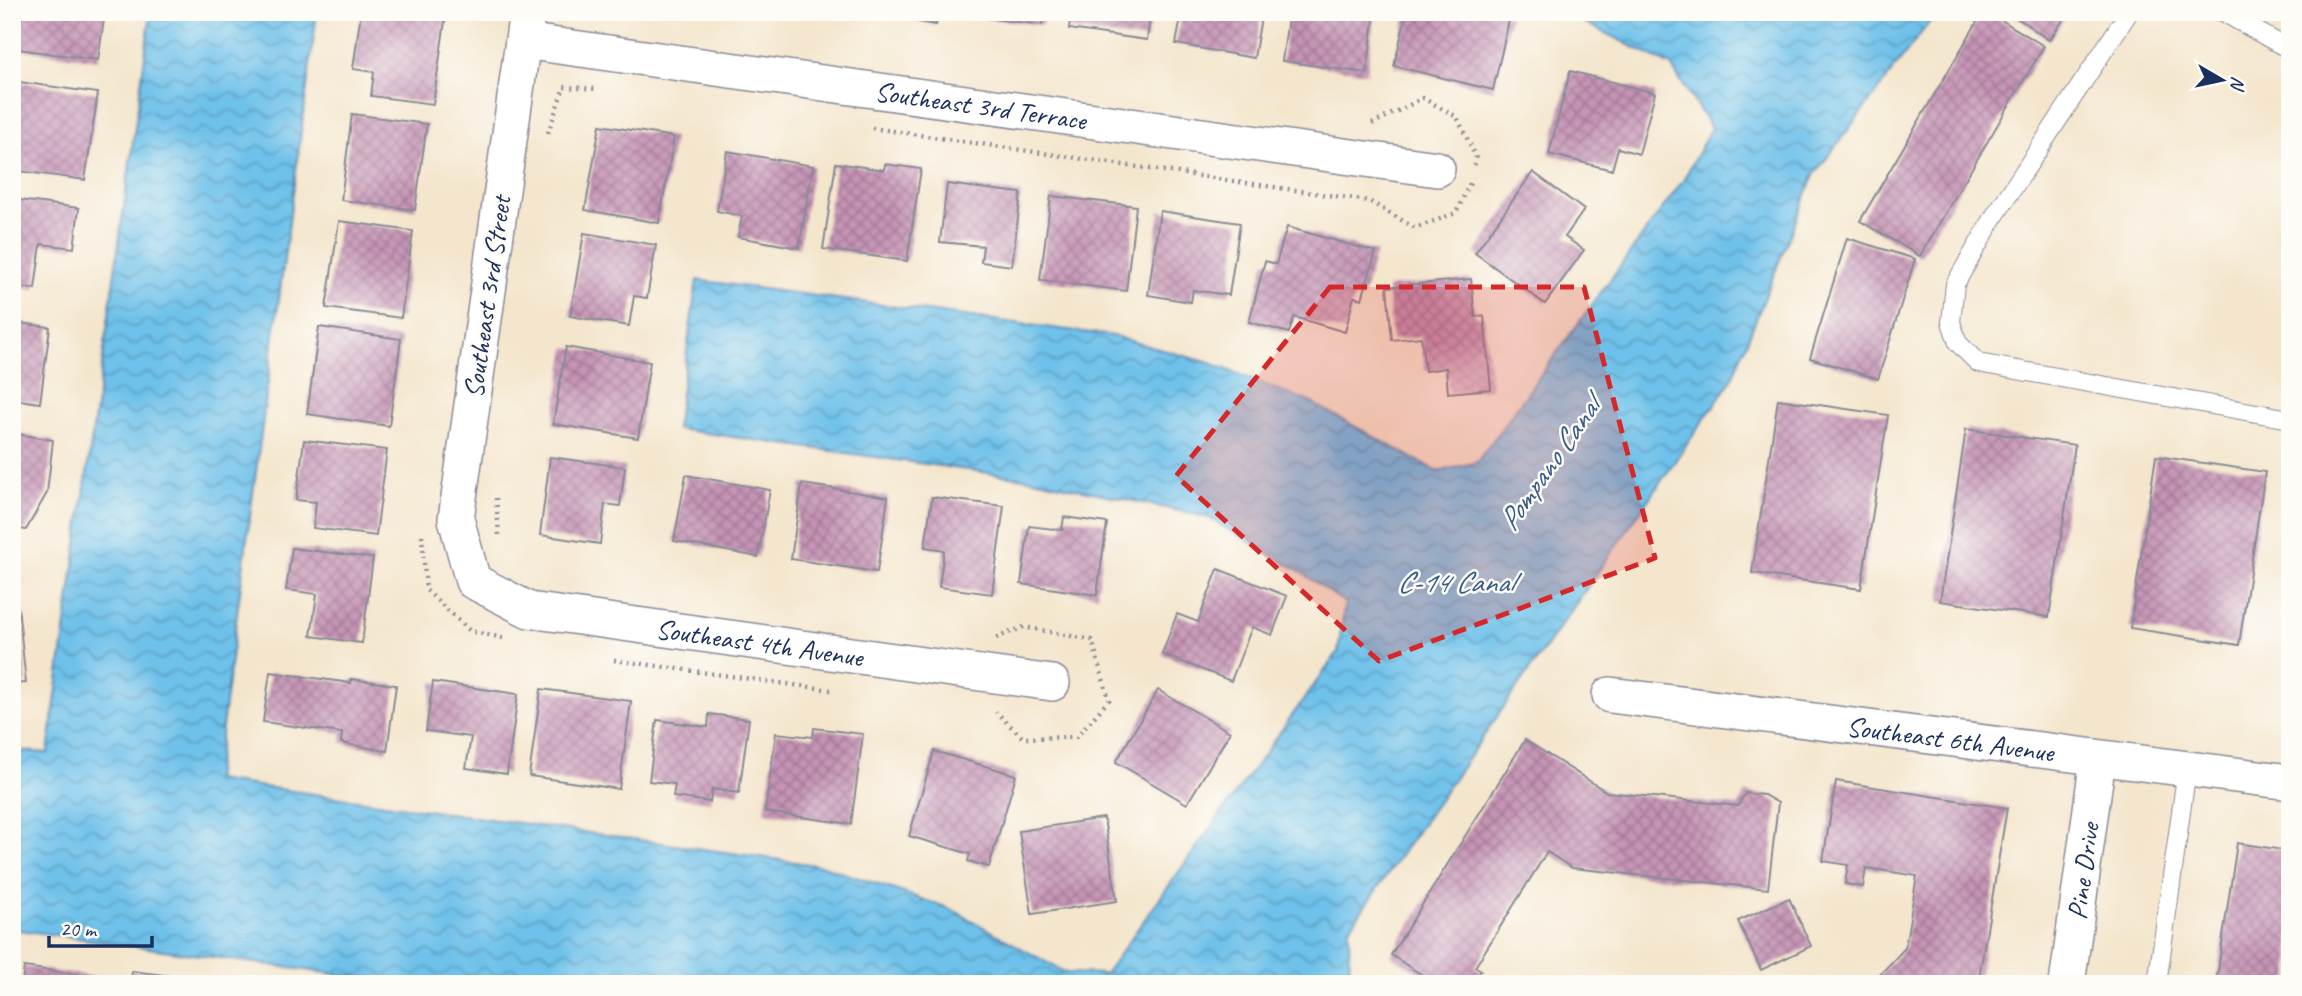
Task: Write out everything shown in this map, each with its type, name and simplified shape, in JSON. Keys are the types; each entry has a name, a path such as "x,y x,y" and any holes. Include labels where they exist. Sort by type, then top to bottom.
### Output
{"street":[{"name":"Southeast 3rd Terrace","path":"525,26 1437,169"},
{"name":"Southeast 3rd Street","path":"473,581 456,519 525,26"},
{"name":"Southeast 4th Avenue","path":"473,581 529,610 1052,683"},
{"name":"Southeast 6th Avenue","path":"1610,695 2290,782"},
{"name":"Pine Drive","path":"2067,984 2098,758"}],"lane":[{"path":"2129,12 1955,284 1951,321 1958,343 1978,363 2290,419"},
{"path":"2223,12 2290,50"},
{"path":"2157,984 2187,769"}],"path":[{"path":"547,142 564,87 604,90"},
{"path":"865,127 1369,201 1415,228 1456,213 1469,190 1476,157 1457,117 1423,97 1385,120 1365,126"},
{"path":"496,495 499,544"},
{"path":"424,525 426,590 470,631 508,639"},
{"path":"986,711 998,712 1023,738 1076,737 1109,700 1091,640 1024,627 1000,638 989,637"},
{"path":"611,659 838,691"}],"highlighted area":[{"path":"1330,287 1584,287 1655,558 1379,661 1176,476"}],"water":[{"name":"C-14 Canal","path":"151,12 317,12 215,780 823,866 951,909 1066,973 1105,974 1338,652 1345,603 1301,572 1207,517 1038,480 676,429 697,280 1113,336 1210,363 1312,403 1438,472 1477,462 1684,179 1711,128 1671,66 1564,12 1937,12 1814,175 1731,381 1349,929 1350,984 406,984 12,929 12,750 48,753"}],"building":[{"path":"22,12 105,12 98,60 17,49"},
{"path":"361,12 446,14 433,104 371,96 374,72 353,69"},
{"path":"868,12 938,12 936,25"},
{"path":"961,12 1044,12 1042,25 960,15"},
{"path":"1071,12 1151,12 1147,40 1069,29"},
{"path":"1182,12 1262,12 1254,58 1176,44"},
{"path":"1289,12 1332,18 1333,12 1375,12 1367,73 1282,61"},
{"path":"1407,12 1496,12 1510,16 1493,90 1394,66"},
{"path":"1983,12 1988,12 2044,46 1920,256 1860,221"},
{"path":"2009,12 2069,12 2049,40"},
{"path":"1570,71 1655,93 1639,154 1618,148 1612,170 1549,154"},
{"path":"12,81 98,93 85,180 12,170"},
{"path":"352,114 427,124 415,210 341,200"},
{"path":"600,125 674,137 659,223 585,210"},
{"path":"727,151 813,166 799,248 738,237 742,216 717,211"},
{"path":"836,163 884,170 885,164 921,169 907,261 823,249"},
{"path":"1533,172 1584,210 1565,237 1584,250 1545,304 1475,253"},
{"path":"947,184 1021,193 1012,266 981,262 983,246 940,242"},
{"path":"1051,196 1136,206 1126,291 1040,280"},
{"path":"12,199 79,208 74,248 41,244 35,289 12,286"},
{"path":"1160,211 1240,223 1229,295 1193,290 1191,302 1148,295"},
{"path":"339,221 413,231 401,318 326,308"},
{"path":"1287,227 1376,252 1362,299 1354,297 1345,332 1294,317 1289,333 1249,322 1265,261 1276,264"},
{"path":"584,233 656,245 647,298 634,296 629,326 570,316"},
{"path":"1847,238 1915,259 1878,379 1810,358"},
{"path":"1471,279 1475,317 1484,316 1491,389 1448,393 1446,368 1425,371 1421,337 1392,340 1387,287"},
{"path":"12,322 50,327 40,403 12,399"},
{"path":"319,327 401,339 389,426 307,414"},
{"path":"566,347 650,362 638,438 553,424"},
{"path":"1778,399 1888,415 1861,589 1752,573"},
{"path":"1966,429 2075,445 2049,617 1940,601"},
{"path":"12,433 53,440 47,493 26,530 12,528"},
{"path":"304,440 387,450 376,536 313,528 316,502 296,500"},
{"path":"2156,456 2265,472 2239,645 2130,628"},
{"path":"550,457 625,467 620,506 605,504 600,544 540,535"},
{"path":"686,475 770,490 758,557 674,541"},
{"path":"802,484 888,497 877,572 791,559"},
{"path":"932,497 1004,506 992,594 939,587 944,550 925,547"},
{"path":"1064,517 1107,523 1097,595 1021,584 1029,526 1062,530"},
{"path":"292,548 373,558 362,643 311,636 317,594 286,590"},
{"path":"1218,569 1287,596 1272,635 1252,627 1231,681 1162,654 1177,614 1198,622"},
{"path":"18,606 26,683 12,684 12,607"},
{"path":"270,672 351,683 351,679 396,685 387,751 341,743 342,733 263,722"},
{"path":"433,682 518,694 507,774 466,768 471,737 426,731"},
{"path":"541,689 631,701 619,789 529,776"},
{"path":"1158,690 1230,732 1187,804 1116,762"},
{"path":"709,714 749,719 739,793 712,789 710,802 673,797 675,784 649,781 657,720 708,727"},
{"path":"814,728 863,734 851,824 765,812 776,733 813,737"},
{"path":"1525,740 1607,792 1738,806 1745,793 1764,795 1778,803 1768,889 1572,868 1547,852 1475,967 1481,970 1473,984 1436,984 1391,955"},
{"path":"934,751 1016,775 989,867 968,861 970,854 909,836"},
{"path":"1836,781 2007,808 1978,984 1871,984 1905,948 1917,876 1866,868 1863,887 1845,884 1848,865 1823,861"},
{"path":"1104,818 1117,901 1032,914 1019,831"},
{"path":"2237,843 2290,851 2290,984 2216,984"},
{"path":"1789,898 1811,946 1761,970 1738,921"},
{"path":"24,967 110,979 109,984 22,984"},
{"path":"132,971 180,977 179,984 131,984"}],"water label":[{"name":"Pompano Canal","path":"1549,464"}]}
